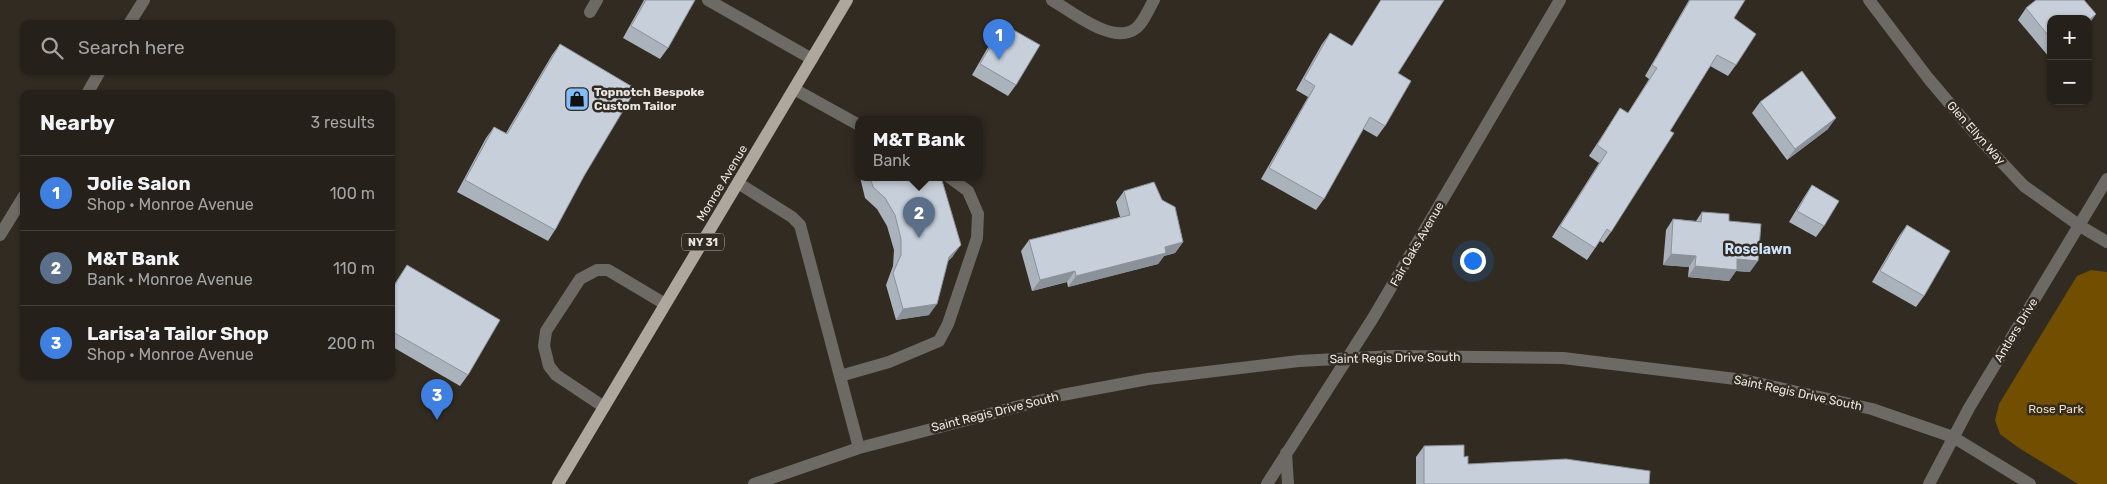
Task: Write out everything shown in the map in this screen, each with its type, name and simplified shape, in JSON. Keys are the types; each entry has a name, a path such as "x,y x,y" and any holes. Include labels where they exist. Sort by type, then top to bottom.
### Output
{"main road":[{"name":"Monroe Avenue","path":"558,484 847,0"}],"street":[{"path":"132,20 144,0"},
{"path":"590,12 597,0"},
{"path":"708,0 812,59"},
{"path":"1052,0 1114,34 1127,33 1137,28 1154,0"},
{"name":"Fair Oaks Avenue","path":"1267,484 1348,358 1560,0"},
{"name":"Glen Ellyn Way","path":"1869,0 1928,78 1978,137 2024,186 2080,226 2107,242"},
{"path":"88,90 98,75"},
{"path":"794,89 855,123"},
{"name":"Antlers Drive","path":"1929,484 1952,437 2107,179"},
{"path":"840,376 889,362 939,341 948,324 977,238 978,214 968,191 954,181"},
{"path":"738,183 792,217 800,225 859,448"},
{"path":"0,235 20,202"},
{"path":"604,407 556,375 549,366 544,346 546,331 580,279 598,270 608,270 665,304"},
{"name":"Saint Regis Drive South","path":"754,484 859,448 1062,395 1148,379 1299,361 1393,356 1563,358 1744,380 1872,409 1952,437 2030,484"},
{"path":"1286,453 1288,484"}],"green space":[{"name":"Rose Park","path":"2091,270 2107,272 2107,484 2078,484 2019,448 2000,434 1995,420 1999,404 2077,276"}],"building":[{"path":"646,0 695,0 668,48 631,26"},
{"path":"1381,0 1444,0 1398,73 1411,81 1385,126 1370,117 1324,199 1269,168 1315,86 1304,79 1330,33 1352,46"},
{"path":"1690,0 1745,0 1734,18 1756,34 1736,65 1717,55 1670,131 1674,133 1611,232 1607,229 1595,248 1560,226 1607,152 1597,145 1620,108 1628,113 1657,68 1652,65"},
{"path":"2036,0 2084,0 2096,14 2092,18 2092,15 2047,15 2047,34 2026,8"},
{"path":"1003,24 1040,45 1016,85 980,64"},
{"path":"560,44 636,89 584,176 555,230 465,180 494,127 507,134"},
{"path":"1802,71 1836,118 1795,149 1760,102"},
{"path":"871,181 942,181 961,245 949,257 937,304 903,309 893,273 901,255 901,239 895,215 885,198 873,187"},
{"path":"1154,182 1162,200 1175,207 1183,242 1165,247 1166,253 1076,276 1075,271 1040,280 1029,240 1130,215 1124,191"},
{"path":"1812,185 1839,201 1824,226 1797,211"},
{"path":"1702,212 1729,214 1729,221 1761,224 1758,261 1737,259 1737,270 1695,266 1696,256 1671,254 1673,219 1701,222"},
{"path":"1907,225 1950,251 1924,296 1880,271"},
{"path":"407,265 500,320 468,375 395,333 395,284"},
{"path":"1464,445 1464,457 1468,456 1468,464 1566,459 1650,471 1649,484 1424,484 1424,446"}],"place":[{"name":"Jolie Salon","path":"999,60"},
{"name":"Topnotch Bespoke Custom Tailor","path":"577,99"},
{"name":"M&T Bank","path":"919,238"},
{"name":"Larisa'a Tailor Shop","path":"437,420"}],"district":[{"name":"Roselawn","path":"1758,249"}]}
